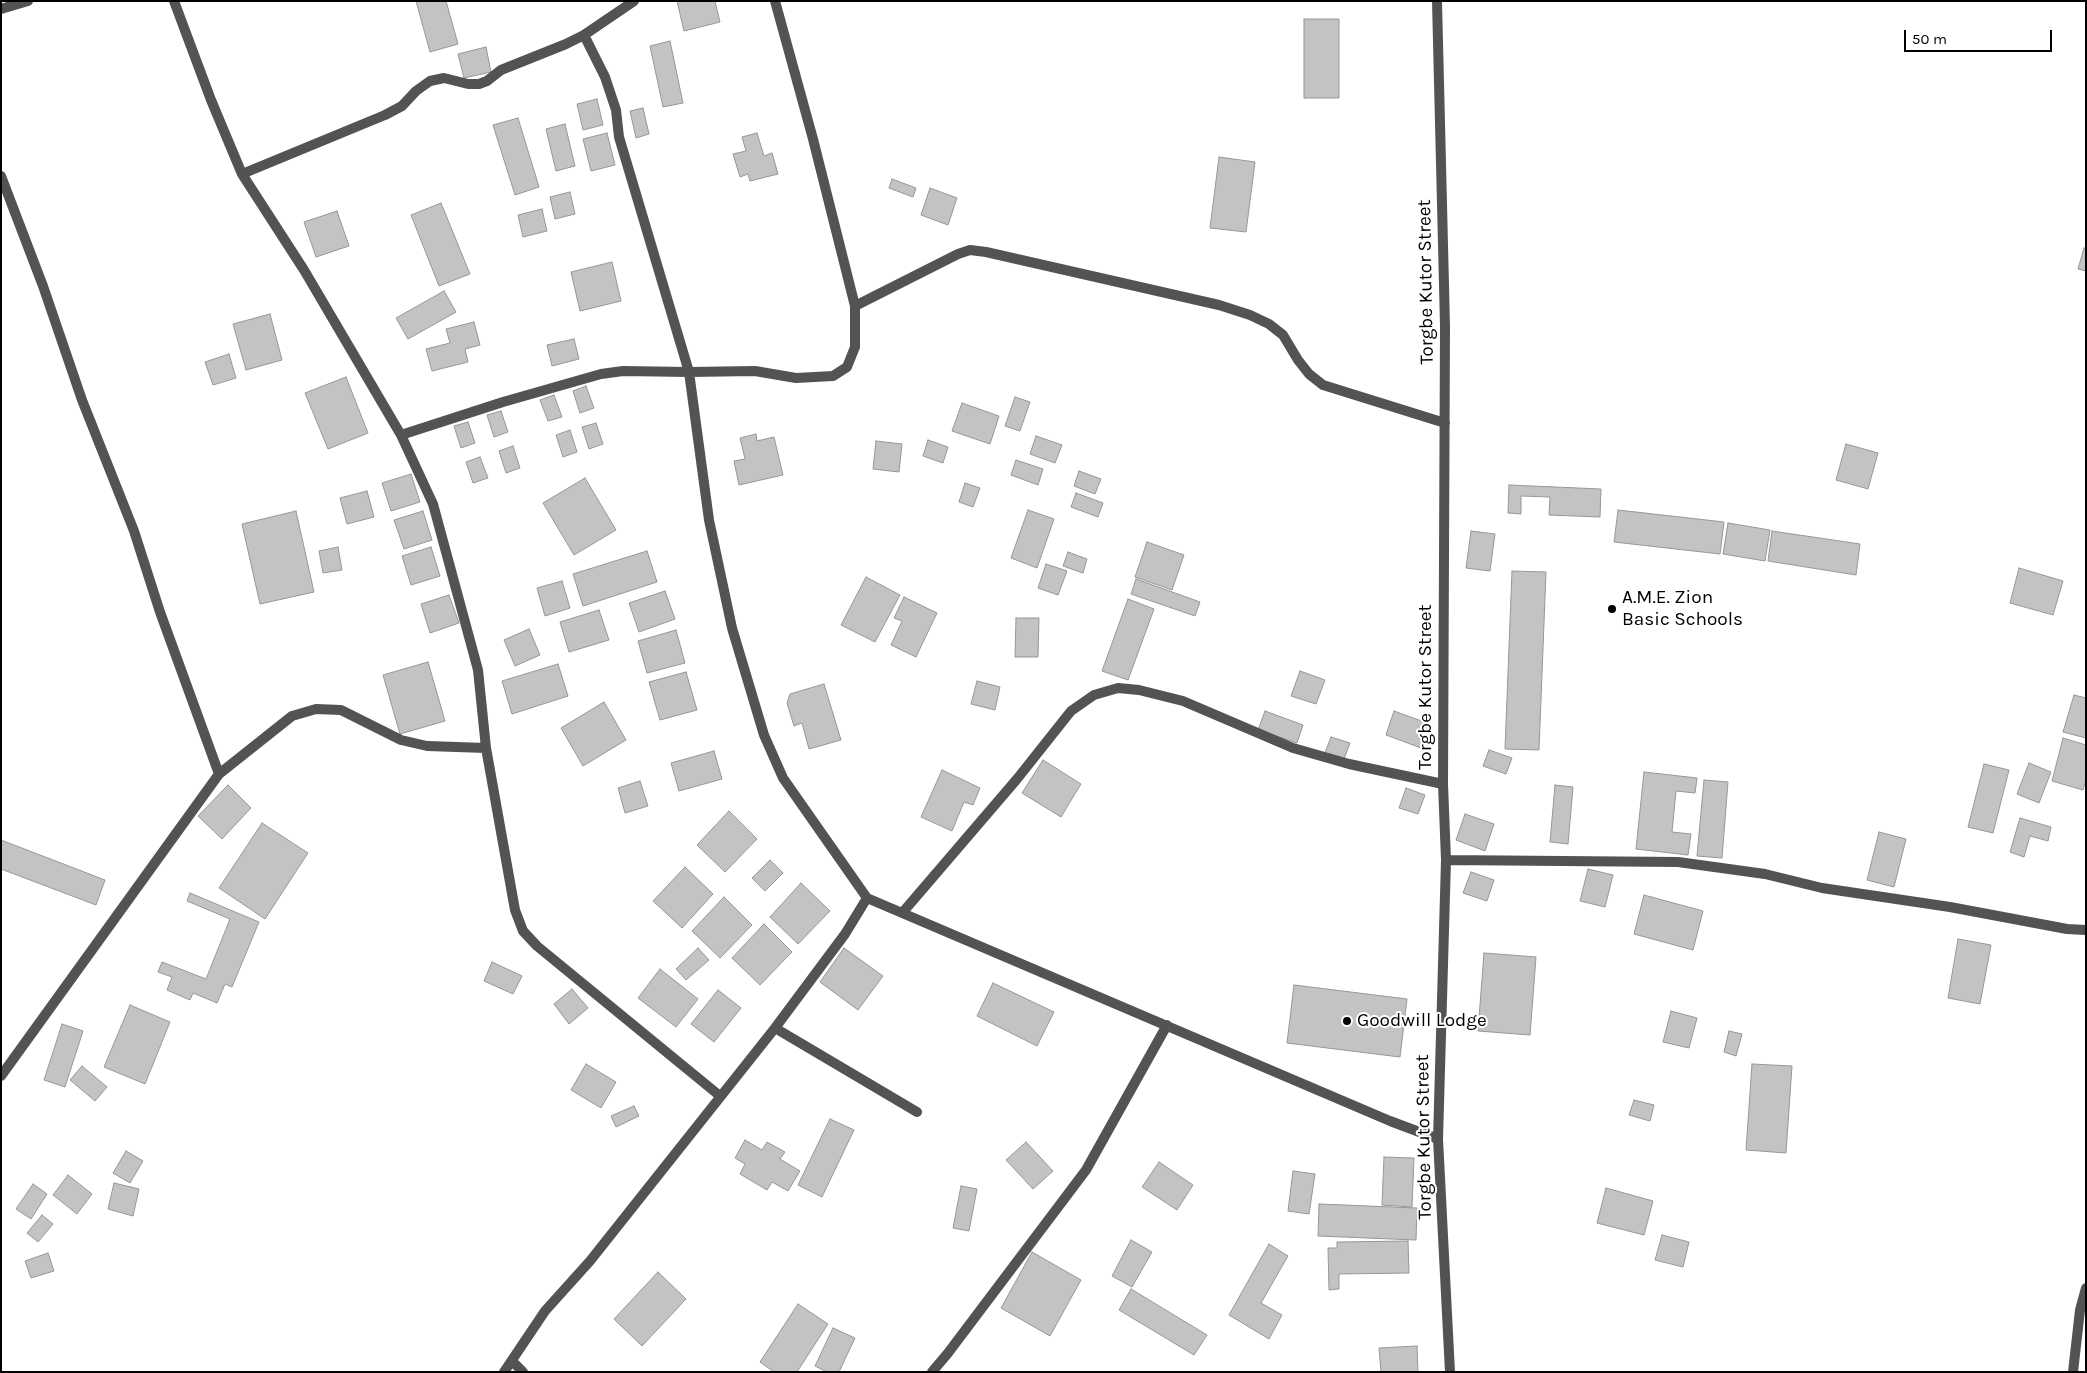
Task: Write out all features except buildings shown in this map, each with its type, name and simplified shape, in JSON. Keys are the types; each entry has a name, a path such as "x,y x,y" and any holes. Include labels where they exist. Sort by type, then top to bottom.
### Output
{"street":[{"path":"1,9 28,1"},
{"path":"174,1 211,100 242,174 304,270 402,435 433,504 478,670 486,748 515,910 523,931 537,946 720,1096"},
{"path":"242,174 385,115 402,106 416,91 430,82 444,78 479,84 487,81 501,70 584,35 634,1"},
{"path":"402,435 503,402 601,374 623,371 755,371 796,378 833,376 847,368 855,347 855,306 813,139 775,1"},
{"name":"Torgbe Kutor Street","path":"1437,1 1445,326 1443,784 1446,860 1438,1139 1450,1372"},
{"path":"584,35 606,77 616,110 619,137 689,372 709,520 732,628 764,735 783,778 867,898 1167,1024 1390,1121 1438,1139"},
{"path":"1,176 43,286 82,400 134,531 160,612 219,774"},
{"path":"855,306 958,254 970,250 986,252 1219,305 1250,315 1269,324 1284,335 1298,360 1309,374 1323,385 1445,423"},
{"path":"903,912 1017,779 1071,711 1094,695 1118,688 1139,690 1183,701 1293,748 1349,764 1443,784"},
{"path":"1,1076 219,774 292,716 316,709 341,710 401,740 427,746 486,748"},
{"path":"1446,860 1678,862 1765,874 1822,888 1950,907 2067,929 2086,930"},
{"path":"504,1372 545,1311 590,1261 775,1028 845,934 867,898"},
{"path":"932,1372 1086,1170 1167,1024"},
{"path":"775,1028 917,1112"},
{"path":"2073,1372 2080,1310 2086,1288"},
{"path":"512,1361 523,1372"}],"place":[{"name":"A.M.E. Zion Basic Schools","path":"1612,609"},
{"name":"Goodwill Lodge","path":"1347,1021"}]}
